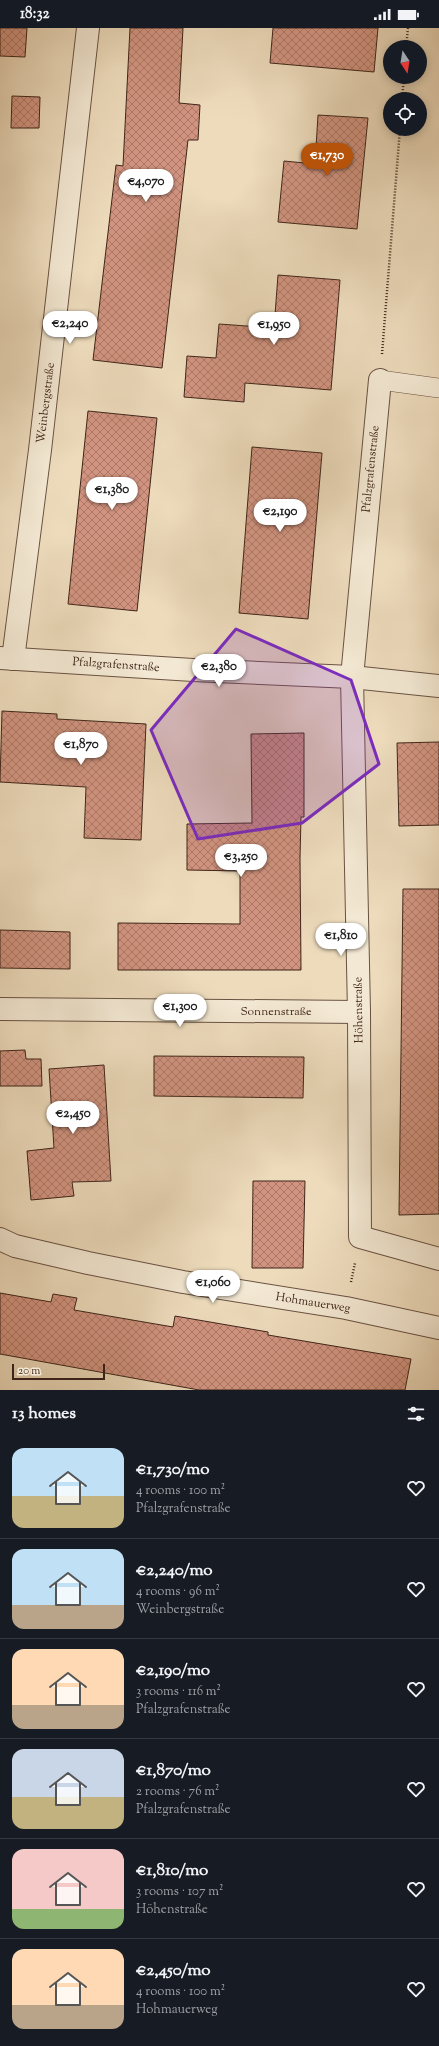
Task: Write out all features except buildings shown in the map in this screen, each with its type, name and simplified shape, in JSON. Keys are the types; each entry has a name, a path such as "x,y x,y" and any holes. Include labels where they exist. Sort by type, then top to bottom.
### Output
{"street":[{"name":"Weinbergstraße","path":"7,658 42,434 88,28"},
{"name":"Pfalzgrafenstraße","path":"352,677 380,380"},
{"name":"Pfalzgrafenstraße","path":"7,658 193,670 352,677 439,686"},
{"name":"Höhenstraße","path":"352,677 359,1012 360,1238"},
{"name":"Sonnenstraße","path":"0,1009 359,1012"},
{"path":"360,1238 439,1258"},
{"name":"Hohmauerweg","path":"0,1239 15,1246 88,1263 183,1282 346,1308 439,1328"}],"lane":[{"path":"380,380 439,388"}],"path":[{"path":"407,40 408,28"},
{"path":"380,380 399,136"},
{"path":"346,1308 360,1238"}],"highlighted area":[{"path":"236,629 351,680 379,764 302,823 198,839 151,730"}]}
